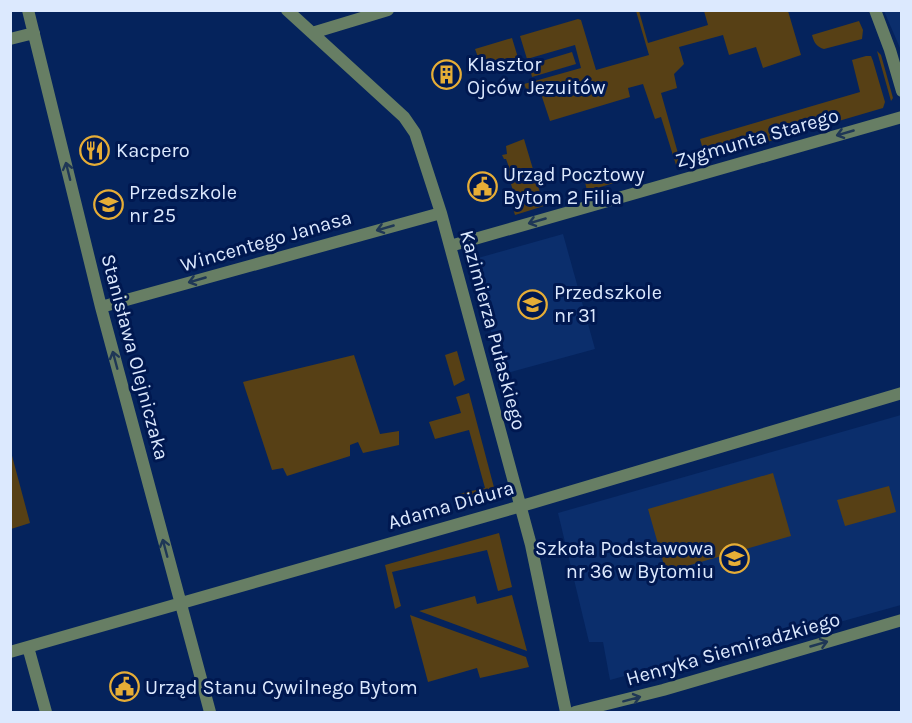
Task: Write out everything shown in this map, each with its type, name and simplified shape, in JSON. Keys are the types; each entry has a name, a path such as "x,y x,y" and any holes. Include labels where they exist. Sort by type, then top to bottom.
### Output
{"street":[{"name":"Stanisława Olejniczaka","path":"28,10 101,307 210,712"},
{"name":"Kazimierza Pułaskiego","path":"287,10 404,117 415,133 441,213 531,545 566,712"},
{"path":"312,33 388,10"},
{"path":"874,10 900,77 902,91"},
{"path":"10,39 34,33"},
{"name":"Zygmunta Starego","path":"450,246 902,117"},
{"name":"Wincentego Janasa","path":"101,307 441,213"},
{"name":"Adama Didura","path":"10,652 180,605 902,393"},
{"name":"Henryka Siemiradzkiego","path":"575,712 663,690 902,620"},
{"path":"28,647 46,712"}],"shaded area":[{"path":"636,11 639,11 648,43 708,25 704,11 788,11 801,55 763,68 756,47 729,55 723,35 679,47 684,64 674,74 677,88 661,93 681,164 676,165 661,117 655,119 643,84 628,88 630,97 550,121 539,88 527,91 524,84 581,68 575,45 527,59 520,36 581,20 596,70 649,55"},
{"path":"884,11 901,11 901,55 900,48"},
{"path":"859,21 863,30 862,39 824,49 818,46 812,35"},
{"path":"512,38 519,61 483,71 475,49"},
{"path":"877,51 881,55 893,98 891,101"},
{"path":"572,52 576,64 532,77 529,65"},
{"path":"871,56 873,61 885,102 883,108 706,160 700,139 860,92 852,60"},
{"path":"524,139 544,206 515,215 512,205 517,204 507,171 510,170 502,155 507,154 506,146"},
{"path":"623,168 625,171 632,169 634,177 587,191 585,182"},
{"name":"Przedszkole nr 31","path":"563,234 595,349 503,374 471,260"},
{"path":"457,351 465,380 454,386 445,355"},
{"path":"354,355 380,434 399,431 399,445 363,453 358,442 350,445 350,456 287,476 283,468 272,470 243,382"},
{"path":"469,393 496,495 462,505 458,494 485,488 469,430 435,439 429,422 461,413 456,397"},
{"name":"Szkoła Podstawowa nr 36 w Bytomiu","path":"901,415 901,605 836,623 834,618 610,680 603,642 589,642 558,513"},
{"path":"11,452 30,523 10,529"},
{"path":"773,473 791,536 666,572 648,509"},
{"path":"889,486 896,512 845,526 837,500"},
{"path":"499,533 512,587 498,591 487,550 392,572 401,606 395,609 385,565"},
{"path":"512,595 527,651 419,611 475,596 477,604"},
{"path":"410,615 526,657 529,667 480,678 477,668 428,682"}],"place":[{"name":"Klasztor Ojców Jezuitów","path":"446,75"},
{"name":"Kacpero","path":"95,150"},
{"name":"Urząd Pocztowy Bytom 2 Filia","path":"482,186"},
{"name":"Przedszkole nr 25","path":"108,204"},
{"name":"Przedszkole nr 31","path":"533,304"},
{"name":"Szkoła Podstawowa nr 36 w Bytomiu","path":"735,559"},
{"name":"Urząd Stanu Cywilnego Bytom","path":"124,687"}]}
